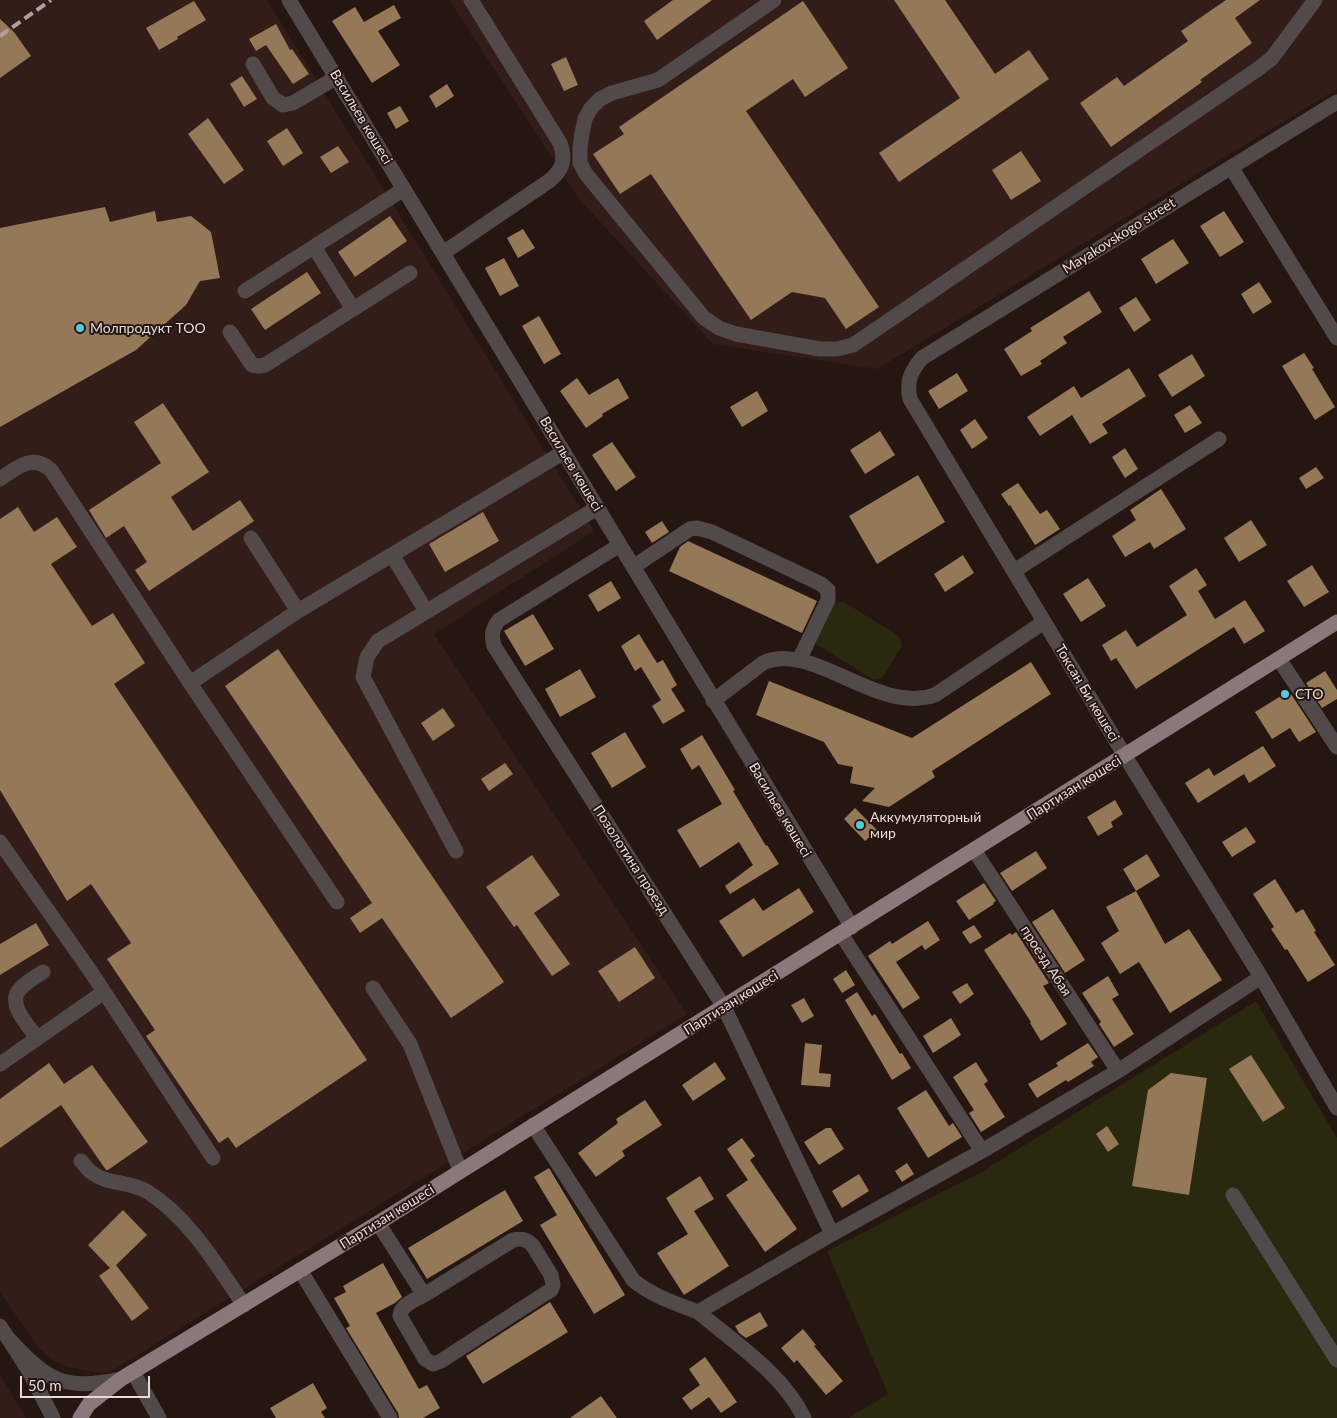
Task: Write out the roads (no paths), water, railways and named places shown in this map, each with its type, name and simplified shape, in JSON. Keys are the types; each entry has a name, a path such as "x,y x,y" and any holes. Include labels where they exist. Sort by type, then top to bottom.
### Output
{"main road":[{"name":"Партизан көшесі","path":"80,1418 89,1404 127,1375 378,1223 1337,622"}],"street":[{"name":"Васильев көшесі","path":"289,0 620,544 846,931 982,1151"},
{"path":"443,254 550,181 558,174 563,164 564,153 560,143 472,0"},
{"path":"774,0 658,80 612,92 600,99 591,108 585,119 580,148 580,163 586,174 704,318 719,328 736,334 820,349 837,349 853,345 1258,70 1272,58 1314,0"},
{"path":"253,64 273,98 282,105 293,103 337,77"},
{"name":"Mayakovskogo street","path":"909,377 922,358 1337,102"},
{"path":"1231,167 1337,338"},
{"path":"245,291 404,189"},
{"path":"314,247 353,309"},
{"path":"230,332 248,360 252,364 259,366 271,362 410,273"},
{"name":"Токсан Би көшесі","path":"909,377 908,388 910,398 1125,756 1261,977 1337,1108"},
{"path":"1014,571 1219,439"},
{"path":"190,683 298,611 564,452"},
{"path":"0,479 24,464 32,462 46,465 51,470 190,683 337,902"},
{"path":"456,852 363,676 367,657 378,641 597,508"},
{"path":"633,567 683,533 697,528 712,532 821,584 828,590 828,600 799,660"},
{"path":"251,538 298,611"},
{"name":"Позолотина проезд","path":"620,544 498,620 493,628 494,646 724,1007 832,1234"},
{"path":"392,555 426,611"},
{"path":"713,701 762,662 780,658 799,660 883,694 906,698 926,698 935,695 1044,622"},
{"path":"1279,659 1337,747"},
{"path":"0,842 104,992 213,1158"},
{"name":"проезд Абая","path":"974,850 1118,1071"},
{"path":"37,1038 16,1007 15,1000 16,993 20,988 43,972"},
{"path":"698,1312 832,1234 982,1151 1118,1071 1261,977"},
{"path":"373,988 410,1044 460,1170"},
{"path":"0,1064 104,992"},
{"path":"533,1125 633,1280 643,1289 657,1296 698,1312 770,1372 785,1388 804,1418"},
{"path":"81,1160 90,1172 102,1179 138,1186 185,1223 207,1250 244,1305"},
{"path":"1233,1195 1337,1360"},
{"path":"378,1223 424,1295"},
{"path":"518,1239 529,1242 533,1246 552,1280 551,1290 441,1361 433,1364 425,1359 400,1316 400,1312 406,1306 424,1295 518,1239"},
{"path":"300,1270 390,1418"},
{"path":"4,1332 28,1360 44,1373 60,1381 79,1384 99,1383 127,1375 158,1418"},
{"path":"4,1332 32,1378 53,1418"}],"railway":[{"path":"0,36 51,0"}],"place":[{"name":"Молпродукт ТОО","path":"80,328"},
{"name":"СТО","path":"1285,694"},
{"name":"Аккумуляторный мир","path":"860,825"}]}
